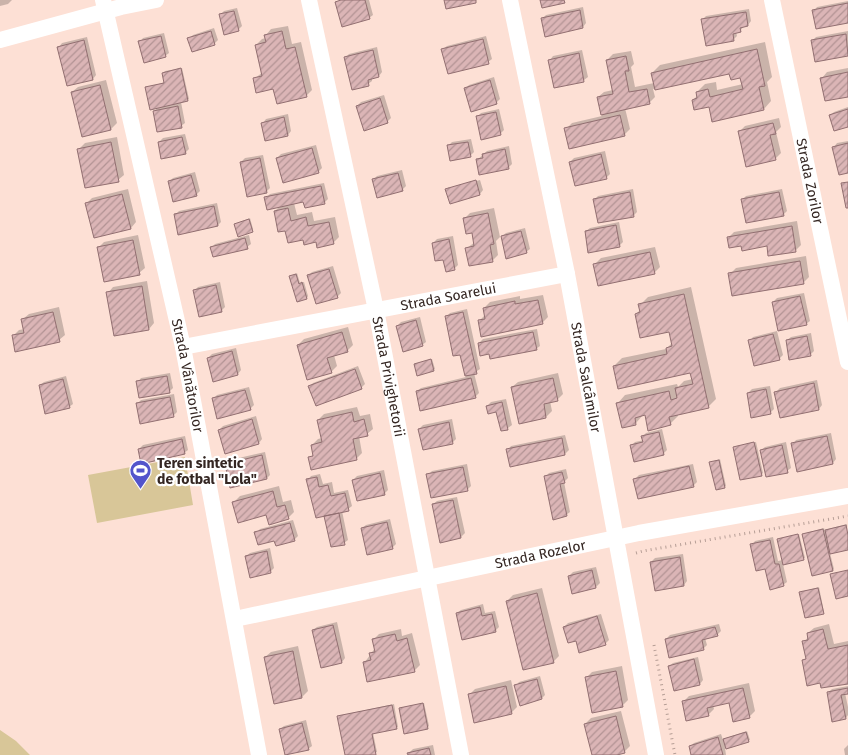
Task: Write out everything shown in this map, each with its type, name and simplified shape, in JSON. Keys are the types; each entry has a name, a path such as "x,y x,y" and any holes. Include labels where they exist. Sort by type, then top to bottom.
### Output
{"street":[{"path":"0,40 105,6 156,0"},
{"name":"Strada Privighetorii","path":"309,0 376,310 461,755"},
{"name":"Strada Salcâmilor","path":"510,0 567,274 656,755"},
{"name":"Strada Zorilor","path":"772,0 848,362"},
{"name":"Strada Vânătorilor","path":"105,6 183,347 259,755"},
{"name":"Strada Soarelui","path":"183,347 567,274"},
{"name":"Strada Rozelor","path":"234,618 615,538 848,496"}],"path":[{"path":"637,562 636,552 848,516"},
{"path":"652,639 675,755"}],"shaded area":[{"name":"Teren sintetic de fotbal \"Lola\"","path":"185,457 193,505 97,523 88,475"},
{"path":"0,730 16,741 30,755 0,755"}],"building":[{"path":"341,0 365,0 370,19 342,27 335,2"},
{"path":"444,0 476,0 476,3 446,9"},
{"path":"540,0 564,0 565,3 542,8"},
{"path":"848,3 848,23 816,29 812,10"},
{"path":"580,10 583,28 545,37 541,18"},
{"path":"234,11 239,31 224,35 219,14"},
{"path":"746,12 748,26 740,28 741,32 733,34 734,41 706,46 701,19"},
{"path":"211,31 215,45 192,52 187,38"},
{"path":"282,31 286,49 295,47 307,97 277,104 273,89 256,93 253,78 262,76 255,45 266,42 264,35"},
{"path":"846,34 848,56 815,62 811,40"},
{"path":"161,36 166,57 144,63 138,41"},
{"path":"483,39 489,64 448,74 441,49"},
{"path":"84,40 93,80 67,86 57,47"},
{"path":"757,49 765,86 759,87 764,110 712,122 709,107 694,110 692,100 697,98 696,92 708,89 710,97 743,89 740,78 731,80 729,74 655,90 651,73"},
{"path":"373,50 379,77 368,80 369,86 352,90 344,57"},
{"path":"579,53 584,82 554,88 548,60"},
{"path":"626,56 629,71 625,71 629,92 647,89 650,104 601,115 597,97 613,94 606,60"},
{"path":"181,68 188,101 150,110 145,87 164,83 162,73"},
{"path":"848,72 848,97 825,101 820,78"},
{"path":"490,80 497,104 471,112 464,88"},
{"path":"100,85 111,130 82,137 71,92"},
{"path":"380,98 388,123 364,131 356,106"},
{"path":"178,106 182,128 157,132 153,111"},
{"path":"848,109 848,127 834,131 829,115"},
{"path":"496,112 501,135 481,140 476,116"},
{"path":"620,115 625,136 569,149 564,128"},
{"path":"284,117 288,136 265,141 261,123"},
{"path":"773,123 776,134 770,135 776,160 746,167 738,131"},
{"path":"182,137 186,154 161,159 158,142"},
{"path":"111,142 119,182 85,188 77,149"},
{"path":"468,142 471,157 450,161 447,145"},
{"path":"848,143 848,173 839,175 832,147"},
{"path":"312,148 319,173 283,183 276,158"},
{"path":"505,149 509,169 479,175 476,159 483,158 482,154"},
{"path":"601,154 607,179 575,186 569,162"},
{"path":"260,158 267,193 247,197 240,162"},
{"path":"398,173 403,191 377,198 372,179"},
{"path":"191,175 197,196 173,202 168,181"},
{"path":"476,180 480,195 450,204 445,189"},
{"path":"848,182 848,208 846,208 841,183"},
{"path":"321,186 325,204 305,208 303,202 267,210 264,197"},
{"path":"630,192 634,217 598,223 593,199"},
{"path":"779,192 784,216 746,223 741,199"},
{"path":"122,194 131,229 94,238 85,203"},
{"path":"214,206 218,226 178,235 174,214"},
{"path":"288,208 291,221 306,217 308,226 329,222 334,244 317,248 316,242 304,245 303,240 288,243 285,231 278,232 274,211"},
{"path":"488,213 494,244 490,245 493,262 469,266 465,248 474,246 472,233 466,234 463,218"},
{"path":"249,219 253,232 238,237 234,224"},
{"path":"616,225 620,247 588,253 585,231"},
{"path":"792,226 796,252 768,256 767,246 742,251 741,246 729,248 727,237"},
{"path":"521,231 527,253 506,259 501,236"},
{"path":"245,238 248,249 213,257 210,247"},
{"path":"449,239 455,270 446,272 443,260 435,261 432,243"},
{"path":"133,240 140,275 104,282 97,247"},
{"path":"650,252 655,274 598,286 593,264"},
{"path":"800,261 804,284 732,296 728,273"},
{"path":"329,269 338,298 316,304 307,275"},
{"path":"296,274 299,284 302,282 307,299 297,302 289,276"},
{"path":"216,285 222,312 199,317 193,290"},
{"path":"142,286 149,330 114,336 106,292"},
{"path":"684,294 709,408 669,417 671,425 648,431 645,415 635,418 636,425 622,428 616,403 669,391 671,400 677,398 675,388 693,384 690,373 618,389 613,366 667,354 666,348 672,346 669,332 640,338 635,314 640,312 638,304"},
{"path":"800,296 807,325 778,331 772,302"},
{"path":"538,300 543,324 481,337 478,320 485,319 483,308 515,301 515,304"},
{"path":"53,312 60,342 15,352 12,335 24,333 21,319"},
{"path":"463,312 477,374 465,376 460,355 453,356 445,316"},
{"path":"416,320 423,346 403,352 396,326"},
{"path":"342,332 348,352 327,358 332,373 307,380 297,345"},
{"path":"533,332 537,350 490,359 489,354 480,356 478,343"},
{"path":"773,334 780,360 754,366 748,340"},
{"path":"807,336 811,356 789,360 786,340"},
{"path":"232,351 238,375 213,382 207,358"},
{"path":"431,359 434,371 417,376 414,364"},
{"path":"355,369 362,389 316,406 308,386"},
{"path":"167,376 170,393 139,398 136,381"},
{"path":"471,378 476,398 420,411 416,391"},
{"path":"553,378 558,401 544,404 546,418 519,424 511,387"},
{"path":"63,379 70,408 45,414 39,385"},
{"path":"814,383 819,410 780,418 774,392"},
{"path":"766,389 771,414 751,418 747,393"},
{"path":"245,390 251,410 217,419 212,398"},
{"path":"170,397 174,417 140,424 136,403"},
{"path":"502,402 508,430 501,431 496,412 488,414 486,406"},
{"path":"352,412 354,422 364,419 368,436 353,439 357,460 311,470 308,457 313,456 311,445 322,442 317,420"},
{"path":"252,419 259,444 225,454 218,430"},
{"path":"449,422 453,444 423,450 418,429"},
{"path":"659,432 664,455 634,462 630,445 643,442 641,436"},
{"path":"827,436 833,464 797,472 791,443"},
{"path":"562,438 565,455 510,467 506,449"},
{"path":"182,439 185,454 141,464 138,449"},
{"path":"754,442 762,476 740,480 733,447"},
{"path":"782,445 788,473 766,477 760,450"},
{"path":"262,455 267,479 230,488 225,464"},
{"path":"719,460 725,488 716,490 709,462"},
{"path":"689,466 694,487 638,499 633,479"},
{"path":"463,467 468,491 431,498 426,474"},
{"path":"562,472 565,483 560,484 567,516 553,520 544,476"},
{"path":"380,473 385,495 357,501 352,480"},
{"path":"317,477 319,487 328,485 331,496 345,493 349,511 316,518 306,479"},
{"path":"273,491 277,507 285,505 289,519 269,525 266,515 238,523 232,502"},
{"path":"453,500 461,538 440,543 432,504"},
{"path":"339,513 345,545 331,547 324,516"},
{"path":"387,522 393,549 367,555 361,528"},
{"path":"290,523 295,541 276,546 274,541 258,545 254,532"},
{"path":"846,525 848,550 830,554 825,530"},
{"path":"823,529 833,571 812,576 802,534"},
{"path":"798,534 804,560 783,565 777,539"},
{"path":"770,540 775,564 779,564 784,586 770,590 765,569 756,571 750,544"},
{"path":"267,551 271,573 250,578 245,556"},
{"path":"680,557 684,586 655,591 650,562"},
{"path":"592,570 596,588 572,594 568,576"},
{"path":"848,570 848,596 836,599 830,574"},
{"path":"818,588 824,614 805,618 799,592"},
{"path":"537,593 554,663 523,670 506,601"},
{"path":"480,607 482,616 492,614 496,632 462,640 456,613"},
{"path":"597,616 606,645 579,653 576,641 568,643 563,627"},
{"path":"333,625 342,663 321,668 312,630"},
{"path":"715,627 718,636 702,640 704,650 669,658 665,639"},
{"path":"823,629 828,649 848,645 848,684 821,688 820,683 807,686 802,660 806,659 802,641 808,640 807,633"},
{"path":"395,634 397,641 407,638 415,672 367,682 363,662 371,660 369,653 375,652 372,639"},
{"path":"293,651 302,698 274,704 264,657"},
{"path":"694,659 700,685 674,691 668,666"},
{"path":"616,671 623,707 592,713 585,677"},
{"path":"537,679 542,699 520,706 514,685"},
{"path":"506,686 512,714 474,723 468,694"},
{"path":"743,688 750,718 733,722 729,703 707,708 709,716 686,721 682,701"},
{"path":"848,688 848,694 841,695 846,719 832,722 827,692"},
{"path":"423,703 428,729 404,734 399,708"},
{"path":"392,705 397,729 372,734 376,755 345,755 337,716"},
{"path":"616,716 625,753 617,755 592,755 584,724"},
{"path":"302,723 309,750 285,755 279,729"},
{"path":"746,732 749,742 726,749 723,739"},
{"path":"718,737 723,755 691,755 689,746"},
{"path":"429,748 431,755 408,755 407,753"}],"place":[{"name":"Teren sintetic de fotbal \"Lola\"","path":"141,490"}]}
